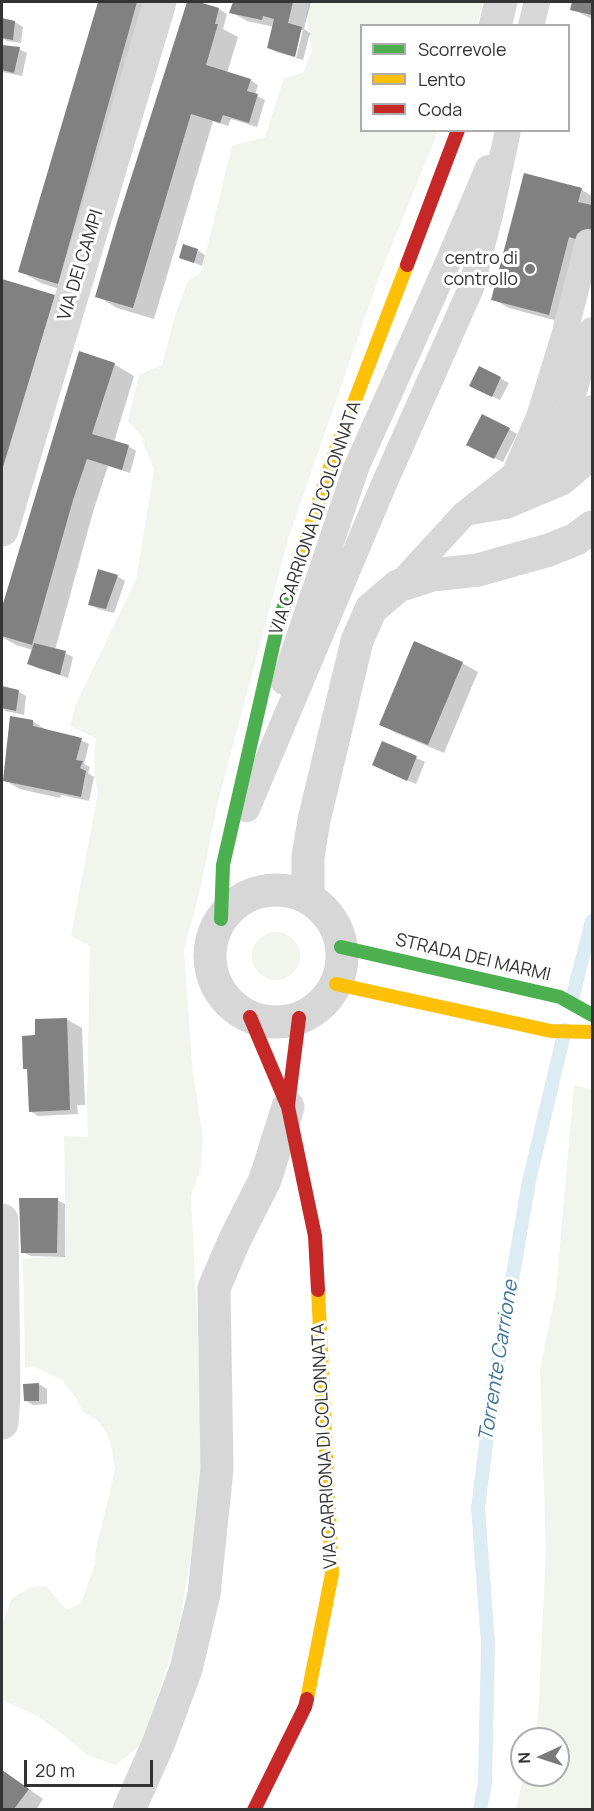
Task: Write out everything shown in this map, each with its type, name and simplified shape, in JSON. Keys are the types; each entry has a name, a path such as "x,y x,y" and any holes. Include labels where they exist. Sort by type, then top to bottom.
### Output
{"main road":[{"name":"VIA CARRIONA DI COLONNATA","path":"221,919 223,865 278,624 335,452 457,132"},
{"name":"STRADA DEI MARMI","path":"341,947 560,996 592,1015"},
{"path":"336,984 551,1031 592,1032"},
{"name":"VIA CARRIONA DI COLONNATA","path":"250,1017 288,1107 315,1236 332,1574 305,1707 254,1809"},
{"name":"VIA CARRIONA DI COLONNATA","path":"288,1107 299,1018"}],"street":[{"name":"VIA DEI CAMPI","path":"2,530 160,2"},
{"path":"496,24 501,2"},
{"path":"308,898 308,857 314,820 357,641 371,609 398,586 432,575 478,570 549,550 576,539 592,527"},
{"name":"VIA CARRIONA DI COLONNATA","path":"270,890 289,891 308,898 324,910 336,927 341,947 341,968 336,984 327,998 314,1010 299,1018 283,1022 250,1017 234,1007 221,992 212,975 210,956 212,936 221,919 234,904 250,894 270,890"},
{"path":"129,1809 159,1743 186,1670 204,1594 217,1468 213,1288 265,1180 288,1107"},
{"path":"2,1220 4,1395 2,1423"}],"lane":[{"path":"223,865 356,468 486,174 498,132"},
{"path":"223,865 380,495 471,288 490,215 508,132"},
{"path":"514,475 539,417 564,336 588,242"},
{"path":"398,586 465,513 514,475 567,416 592,330"},
{"path":"465,513 540,483 584,435 592,408"},
{"path":"465,513 506,506 563,482 592,457"}],"shaded area":[{"path":"309,2 483,2 477,24 360,24 360,132 438,132 379,277 289,536 217,805 201,886 184,950 192,1064 203,1137 201,1168 191,1196 201,1402 201,1496 178,1632 143,1743 116,1765 87,1755 36,1715 2,1700 2,1625 12,1598 31,1587 46,1586 67,1610 81,1603 95,1564 96,1548 115,1468 107,1433 97,1420 83,1412 76,1398 62,1380 33,1366 25,1368 23,1259 66,1256 64,1136 88,1137 90,946 71,936 98,792 94,765 96,738 70,726 75,706 136,580 154,470 141,436 128,421 139,375 162,365 175,316 188,281 201,272 232,146 265,137 284,78 303,73 312,51 306,15"},
{"path":"276,932 293,939 300,956 293,973 276,980 259,973 252,956 259,939"},
{"path":"574,1085 592,1089 592,1809 516,1809 521,1787 570,1787 570,1727 536,1727 546,1549 540,1370 556,1291"}],"building":[{"path":"98,2 137,2 58,284 18,272"},
{"path":"187,2 199,2 219,8 215,24 218,24 206,65 251,79 247,91 258,94 249,123 223,115 220,123 191,114 133,308 95,297"},
{"path":"233,2 293,2 288,23 302,27 295,57 267,48 274,19 263,16 262,20 229,13"},
{"path":"572,2 592,2 592,15 570,10"},
{"path":"2,18 15,21 13,40 2,38"},
{"path":"2,45 20,47 14,73 2,70"},
{"name":"centro di controllo","path":"524,173 582,188 578,202 592,205 592,244 569,237 549,315 491,300"},
{"path":"183,244 198,249 194,263 179,258"},
{"path":"2,279 55,295 2,470"},
{"path":"79,351 115,363 92,434 129,445 122,470 87,459 32,645 2,636 2,607"},
{"path":"479,366 501,377 492,397 469,386"},
{"path":"482,414 510,428 494,459 466,445"},
{"path":"98,569 118,575 106,609 88,605"},
{"path":"414,641 463,662 428,745 379,725"},
{"path":"34,643 66,651 60,675 27,664"},
{"path":"2,686 19,690 16,711 2,708"},
{"path":"10,716 33,720 33,726 82,738 76,760 83,761 80,768 86,771 81,797 3,781"},
{"path":"382,741 417,756 407,781 372,765"},
{"path":"67,1018 70,1110 29,1112 27,1069 23,1069 22,1036 35,1035 35,1019"},
{"path":"19,1198 58,1198 57,1253 21,1253"},
{"path":"39,1383 39,1401 24,1401 23,1384"},
{"path":"2,1770 29,1789 14,1809 2,1809"}],"waterway":[{"name":"Torrente Carrione","path":"571,1003 592,921"},
{"name":"Torrente Carrione","path":"480,1810 485,1783 488,1643 478,1508 492,1397 529,1181 565,1030"}],"traffic: fast":[{"path":"221,919 223,865 278,624 298,565"},
{"path":"341,947 560,997 592,1015"}],"traffic: slow":[{"path":"298,565 335,452 407,265"},
{"path":"336,984 551,1031 592,1032"},
{"path":"307,1699 332,1574 318,1290"}],"traffic: jam":[{"path":"407,265 457,132"},
{"path":"250,1017 288,1107 315,1236 318,1290"},
{"path":"288,1105 299,1018"},
{"path":"254,1810 307,1699"}],"place":[{"name":"centro di controllo","path":"530,269"}]}
